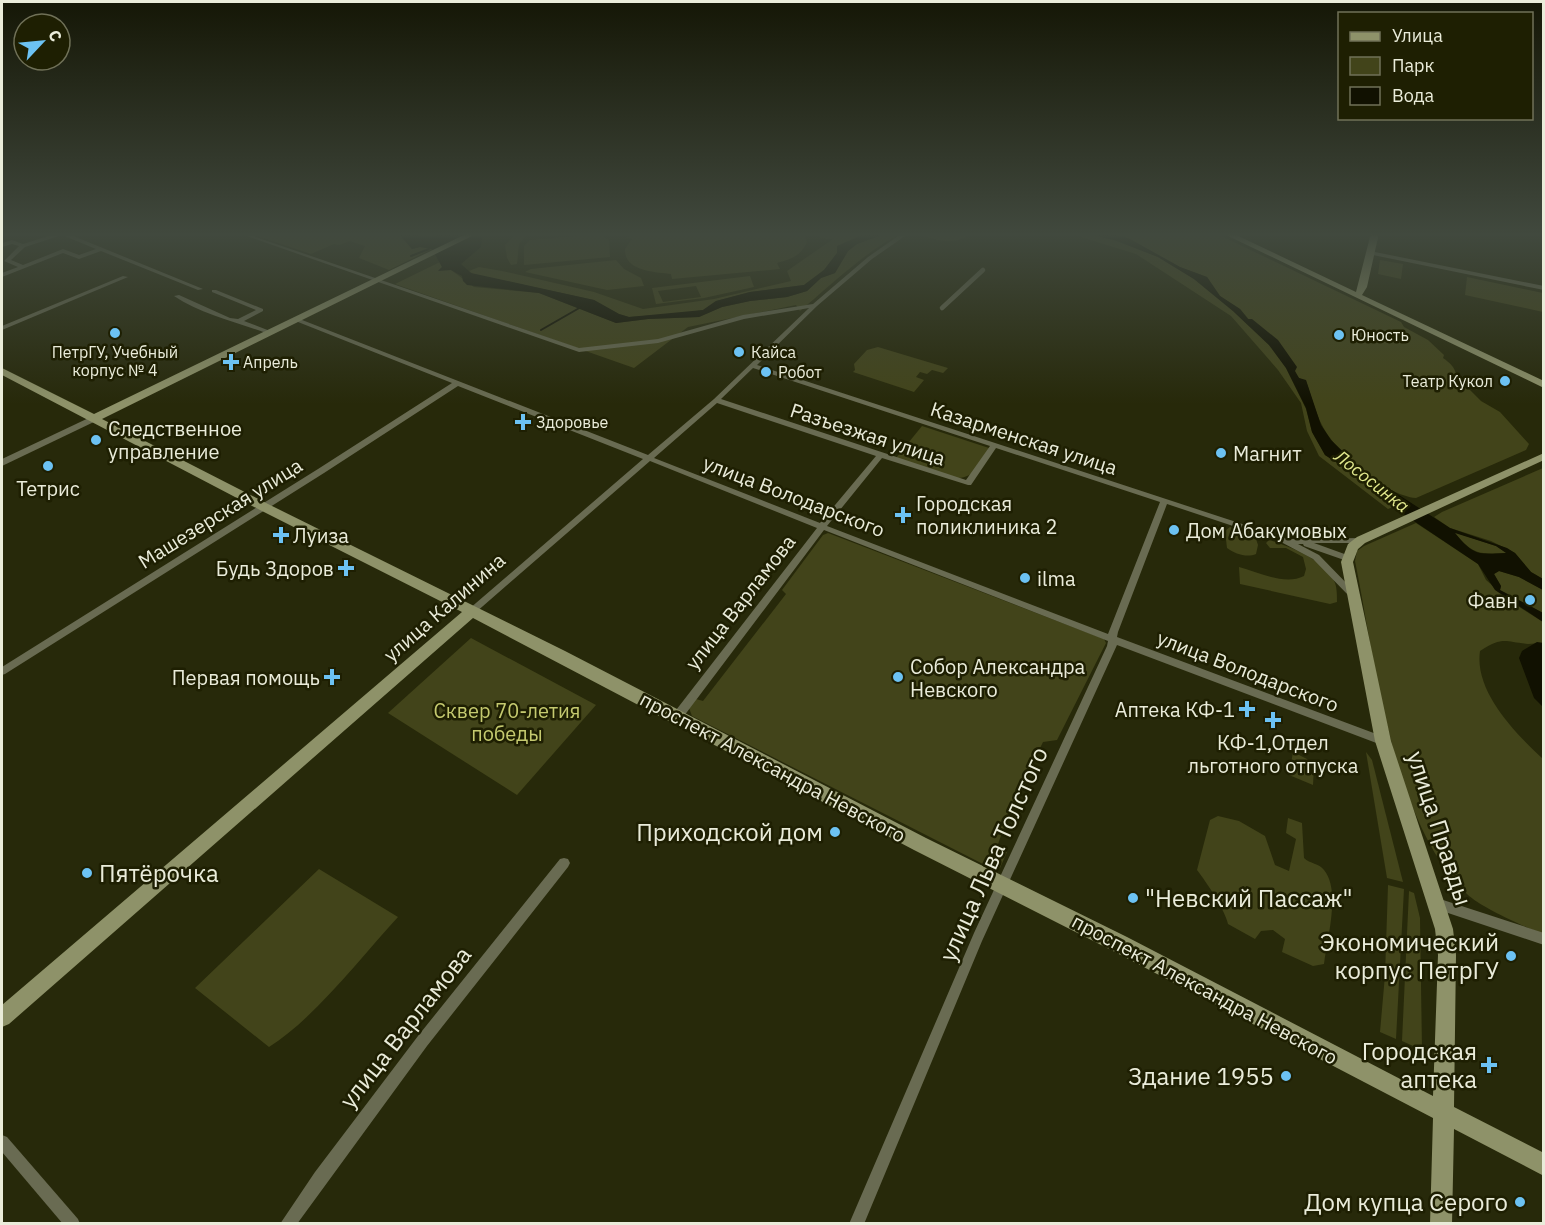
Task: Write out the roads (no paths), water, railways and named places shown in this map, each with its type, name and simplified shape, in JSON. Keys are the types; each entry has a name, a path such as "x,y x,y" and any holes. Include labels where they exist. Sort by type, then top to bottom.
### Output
{"main road":[{"path":"95,418 356,290"},
{"path":"1348,290 1544,385"},
{"path":"1358,295 1361,290"},
{"name":"проспект Александра Невского","path":"2,371 264,507 472,611 920,844 1003,884 1544,1165"},
{"path":"1347,560 1352,547 1361,540 1544,456"},
{"name":"улица Правды","path":"1347,560 1383,741 1444,929 1447,954 1441,1224"},
{"name":"улица Калинина","path":"2,1017 472,611"}],"street":[{"path":"2,328 93,290"},
{"path":"407,290 579,350 658,341 743,318 814,305"},
{"name":"улица Калинина","path":"472,611 716,400 832,290"},
{"path":"942,308 961,290"},
{"path":"214,291 261,310 239,321"},
{"path":"177,296 229,320 239,321 268,332"},
{"name":"улица Володарского","path":"295,319 823,527 1383,741"},
{"name":"Казарменская улица","path":"754,366 1301,546"},
{"name":"Машезерская улица","path":"2,671 457,383"},
{"name":"Разъезжая улица","path":"716,400 880,456 968,483 994,446"},
{"path":"2,463 95,418"},
{"name":"улица Варламова","path":"677,717 880,456"},
{"name":"улица Льва Толстого","path":"856,1224 978,937 1114,639 1113,632 1164,502"},
{"path":"1301,546 1361,540"},
{"path":"1301,546 1347,560"},
{"path":"1301,546 1334,573 1352,594"},
{"name":"улица Варламова","path":"287,1224 352,1133 481,964 564,863"},
{"path":"1437,904 1544,939"},
{"path":"2,1142 73,1224"}],"water":[{"path":"514,290 549,290 594,300 629,317 703,310 716,301 750,292 808,290 787,297 722,307 699,317 616,323 539,293"},
{"name":"Лососинка","path":"1208,290 1216,290 1220,296 1240,309 1248,319 1252,319 1278,340 1297,367 1295,371 1299,378 1306,380 1321,425 1331,440 1365,473 1450,528 1507,548 1515,553 1531,572 1543,579 1543,590 1519,577 1499,571 1494,574 1501,586 1500,590 1543,613 1543,622 1495,590 1478,564 1393,507 1379,490 1325,455 1312,432 1306,408 1286,368 1269,345","holes":["1455,533 1496,546 1506,553 1477,552 1467,546"]},
{"path":"1537,642 1543,643 1543,707 1534,698 1519,658 1522,651"}],"waterway":[{"path":"541,330 581,307"}],"place":[{"name":"ПетрГУ, Учебный корпус № 4","path":"115,333"},
{"name":"Юность","path":"1339,335"},
{"name":"Кайса","path":"739,352"},
{"name":"Апрель","path":"231,362"},
{"name":"Робот","path":"766,372"},
{"name":"Театр Кукол","path":"1505,381"},
{"name":"Здоровье","path":"523,422"},
{"name":"Следственное управление","path":"96,440"},
{"name":"Магнит","path":"1221,453"},
{"name":"Тетрис","path":"48,466"},
{"name":"Городская поликлиника 2","path":"903,515"},
{"name":"Дом Абакумовых","path":"1174,530"},
{"name":"Луиза","path":"281,535"},
{"name":"Будь Здоров","path":"346,568"},
{"name":"ilma","path":"1025,578"},
{"name":"Фавн","path":"1530,600"},
{"name":"Первая помощь","path":"332,677"},
{"name":"Собор Александра Невского","path":"898,677"},
{"name":"Аптека КФ-1","path":"1247,709"},
{"name":"КФ-1,Отдел льготного отпуска","path":"1273,720"},
{"name":"Приходской дом","path":"835,832"},
{"name":"Пятёрочка","path":"87,873"},
{"name":"\"Невский Пассаж\"","path":"1133,898"},
{"name":"Экономический корпус ПетрГУ","path":"1511,956"},
{"name":"Городская аптека","path":"1489,1065"},
{"name":"Здание 1955","path":"1286,1076"},
{"name":"Дом купца Серого","path":"1520,1202"}],"park label":[{"name":"Сквер 70-летия победы","path":"507,722"}]}
